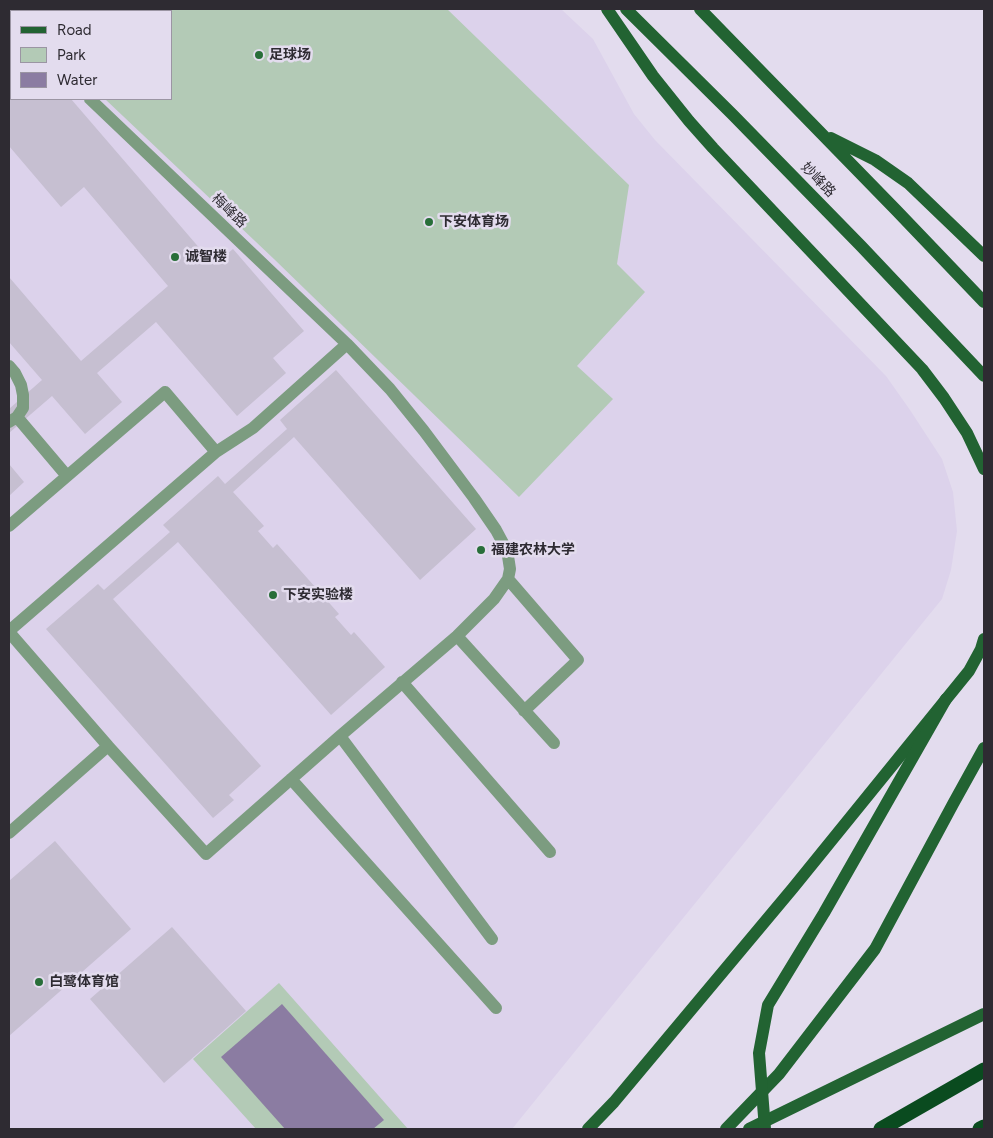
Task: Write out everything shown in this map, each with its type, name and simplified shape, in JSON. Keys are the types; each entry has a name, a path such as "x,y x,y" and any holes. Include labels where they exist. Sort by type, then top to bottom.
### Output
{"highway":[{"path":"881,1129 984,1070"},
{"path":"980,1129 984,1127"}],"main road":[{"path":"607,9 653,76 689,121 922,369 967,433 984,469"},
{"name":"妙峰路","path":"626,9 740,122 984,376"},
{"path":"700,9 984,302"},
{"path":"822,134 875,160 908,184 984,256"},
{"path":"588,1129 614,1102 774,911 969,671 984,639"},
{"path":"766,1129 759,1053 768,1005 824,913 946,699"},
{"path":"726,1129 779,1074 875,949 984,748"},
{"path":"749,1129 984,1014"}],"street":[{"name":"梅峰路","path":"91,100 348,344 390,389 424,431 485,514 503,543 508,556 510,568 508,579"},
{"path":"348,344 253,428 216,452 9,631 108,746 206,854 457,636 494,599 508,579 578,660 524,711"},
{"path":"9,366 21,385 23,395 23,408 13,420 67,476"},
{"path":"9,526 164,392 216,452"},
{"path":"457,636 554,743"},
{"path":"402,682 550,852"},
{"path":"340,736 492,939"},
{"path":"9,833 108,746"},
{"path":"291,779 496,1008"}],"shaded area":[{"name":"福建农林大学","path":"9,9 561,9 593,39 634,114 655,140 886,376 942,459 953,492 957,531 951,570 942,599 512,1129 9,1129"}],"green space":[{"name":"下安体育场","path":"9,9 447,9 629,185 617,264 645,292 577,366 613,399 519,497 274,259 106,100 172,100 172,10"},
{"path":"279,983 408,1129 256,1129 193,1059"}],"water":[{"path":"282,1004 384,1120 373,1129 285,1129 221,1057"}],"building":[{"name":"诚智楼","path":"9,89 10,100 72,100 214,265 233,249 304,331 273,358 286,373 237,416 156,322 97,373 122,402 85,434 52,396 9,433 9,409 42,380 9,342 9,277 81,361 168,286 84,187 61,207 9,146"},
{"name":"下安实验楼","path":"336,370 476,529 420,580 294,437 233,492 264,526 258,531 273,548 277,544 339,614 335,617 351,635 354,632 385,667 331,715 178,542 113,599 261,766 229,795 234,800 213,818 46,629 98,584 104,590 170,532 163,525 218,476 225,484 287,429 280,420"},
{"path":"9,464 24,482 9,496"},
{"name":"白鹭体育馆","path":"55,841 131,929 9,1036 9,881"},
{"name":"白鹭体育馆","path":"172,927 246,1011 164,1083 90,999"}],"place":[{"name":"足球场","path":"259,55"},
{"name":"下安体育场","path":"429,222"},
{"name":"诚智楼","path":"175,257"},
{"name":"福建农林大学","path":"481,550"},
{"name":"下安实验楼","path":"273,595"},
{"name":"白鹭体育馆","path":"39,982"}]}
